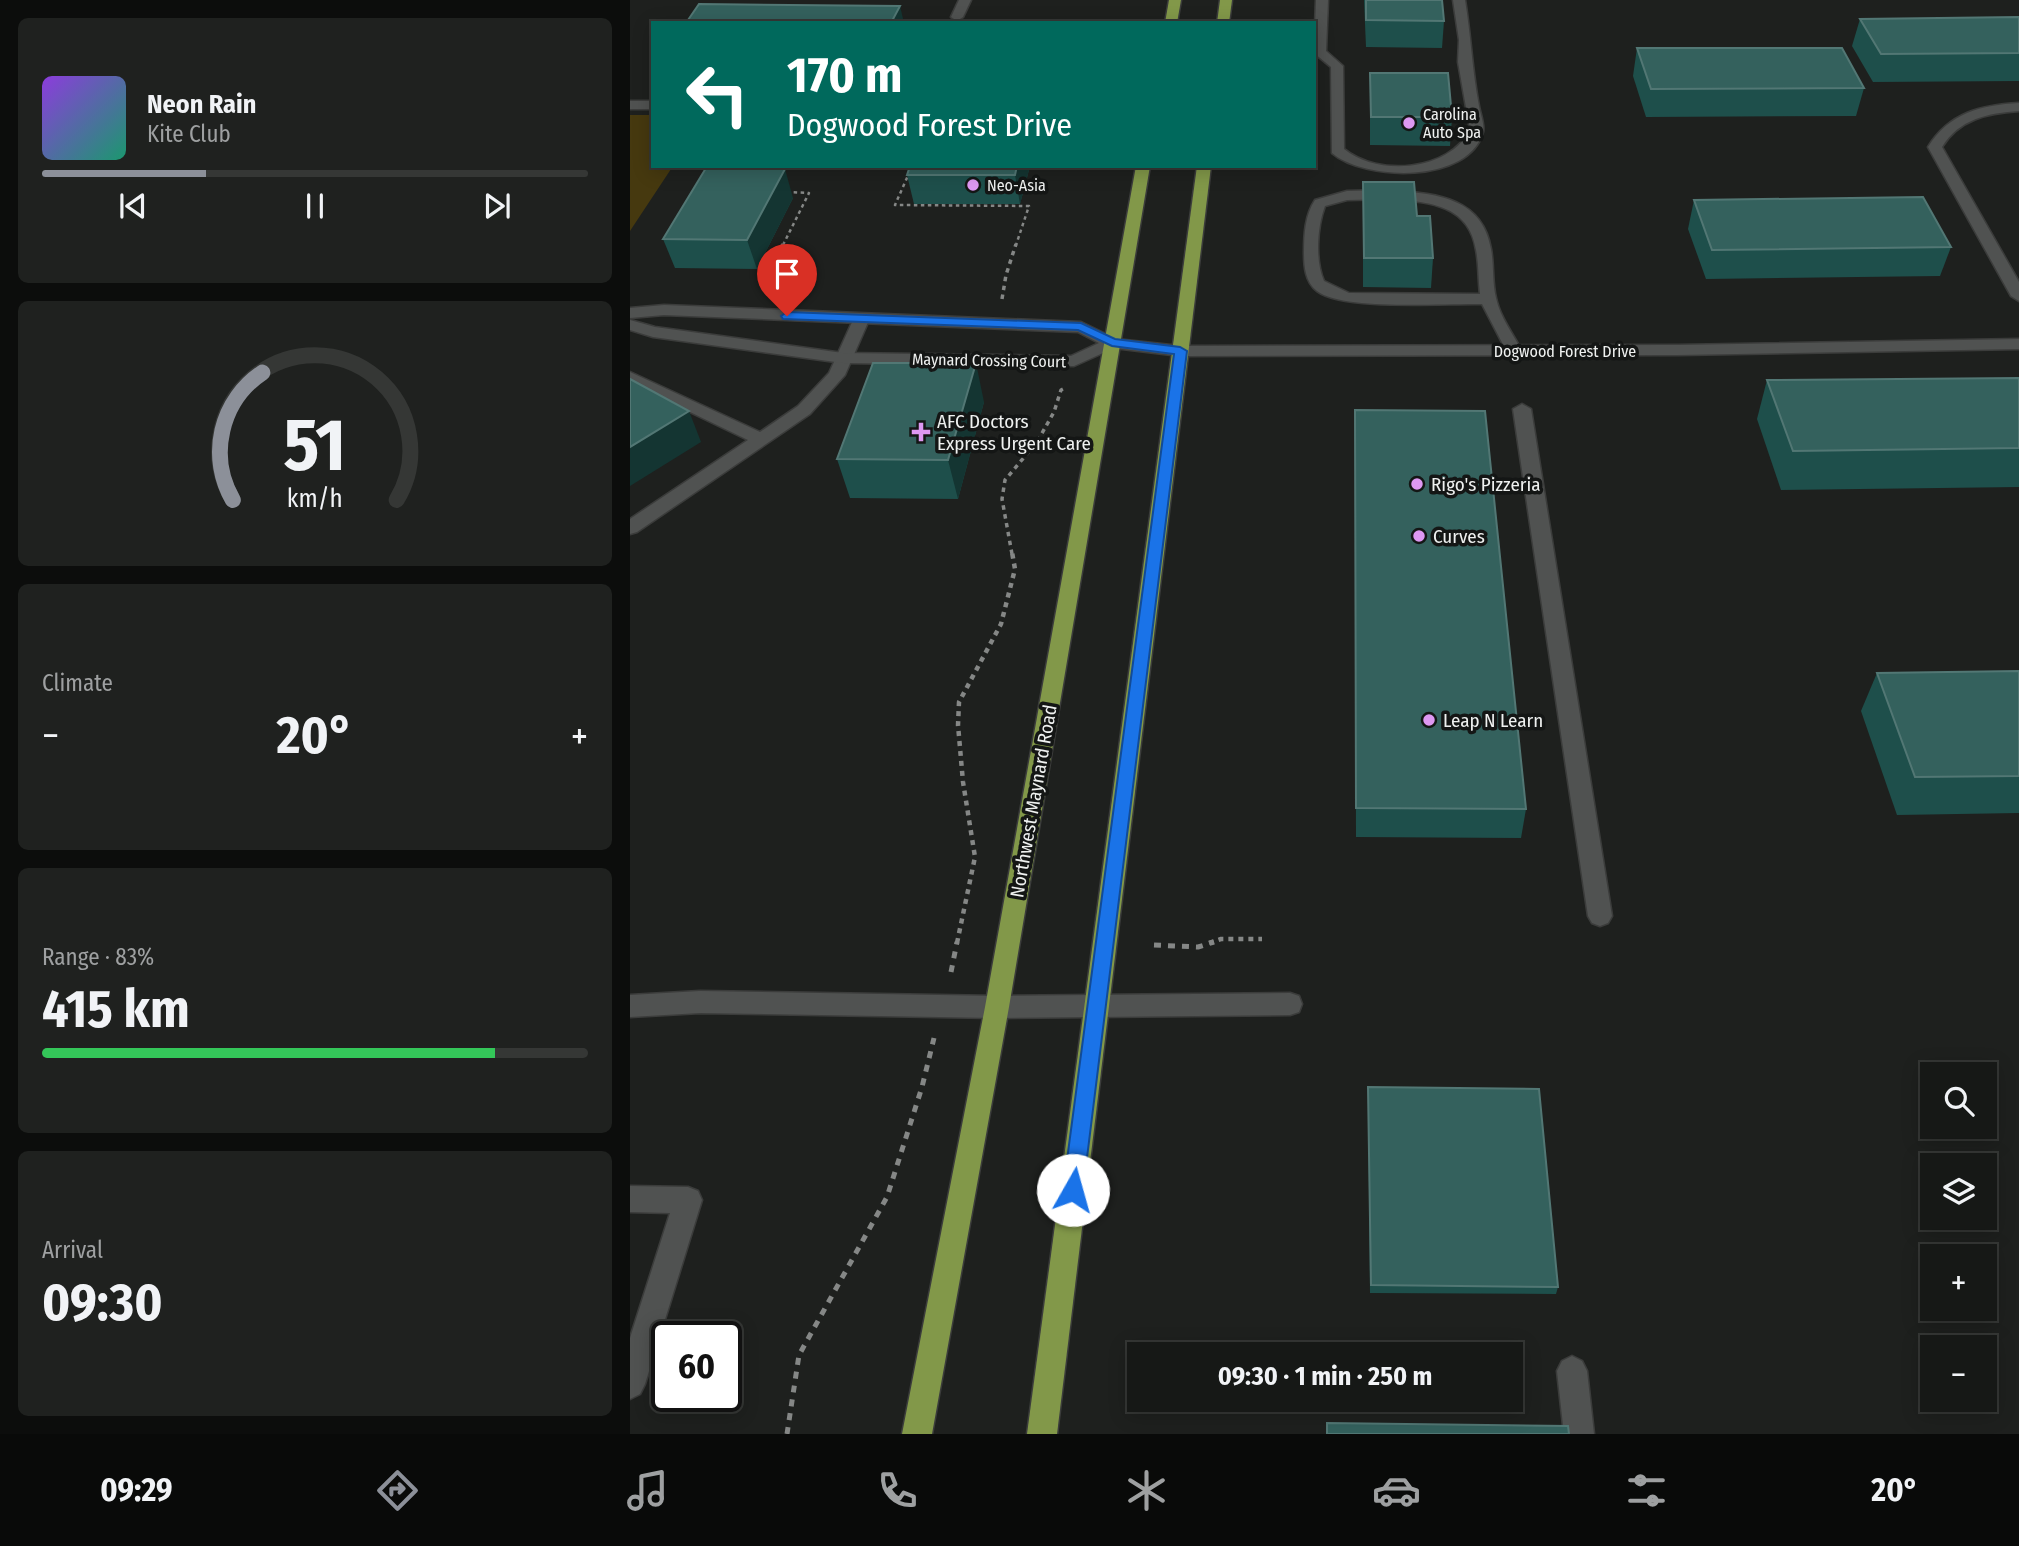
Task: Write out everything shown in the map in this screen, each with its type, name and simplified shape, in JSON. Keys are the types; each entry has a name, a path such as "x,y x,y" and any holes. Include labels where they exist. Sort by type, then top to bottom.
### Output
{"main road":[{"path":"1171,21 1175,0"},
{"path":"1223,21 1226,0"},
{"name":"Northwest Maynard Road","path":"917,1434 997,1007 1143,168"},
{"path":"1042,1434 1204,168"}],"street":[{"path":"957,17 965,0"},
{"path":"1322,0 1320,52 1337,66 1337,150 1349,160 1378,168 1411,169 1437,165 1455,156 1471,142 1477,130 1464,62 1465,40 1459,0"},
{"path":"630,104 651,105"},
{"path":"2019,107 1980,112 1958,121 1942,132 1935,147 2019,296"},
{"path":"1489,299 1348,298 1329,292 1317,283 1311,270 1315,211 1321,202 1335,197 1358,195 1416,196 1439,200 1461,209 1474,223 1485,247 1489,299 1514,351"},
{"name":"Maynard Crossing Court","path":"630,313 664,310 1081,327 1112,343"},
{"path":"630,528 803,410 837,375 861,320"},
{"name":"Maynard Crossing Court","path":"630,325 653,332 843,358 1074,361 1112,343"},
{"name":"Dogwood Forest Drive","path":"1112,343 1180,351 1936,348 2019,344"},
{"path":"630,376 762,440"},
{"path":"1522,409 1600,916"},
{"path":"630,1006 701,1002 997,1007 1290,1004"},
{"path":"630,1199 688,1200 630,1384"},
{"path":"1572,1371 1579,1434"}],"path":[{"path":"910,171 895,205 1030,206 1006,275 1001,307"},
{"path":"781,192 809,193 770,270 797,270 785,293"},
{"path":"961,929 975,857 963,782 958,725 959,702 1001,624 1011,593 1015,569 1002,499 1005,480 1037,442 1054,412 1061,390"},
{"path":"1154,945 1198,947 1221,939 1262,939"},
{"path":"788,1434 799,1354 887,1197 922,1087"}],"shaded area":[{"path":"630,115 651,115 651,168 672,168 630,231"}],"building":[{"path":"1366,0 1442,0 1444,21 1366,20"},
{"path":"699,4 900,6 892,21 687,21"},
{"path":"2019,17 2019,53 1881,54 1860,19"},
{"path":"1637,48 1842,48 1864,88 1651,89"},
{"path":"1370,73 1448,73 1452,117 1371,117"},
{"path":"706,168 785,169 747,240 663,239"},
{"path":"909,168 1017,168 1015,175 907,175"},
{"path":"1363,182 1414,182 1417,216 1430,216 1433,258 1364,258"},
{"path":"1923,197 1951,247 1712,250 1694,200"},
{"path":"873,363 976,363 948,460 837,459"},
{"path":"2019,378 2019,448 1793,451 1767,380"},
{"path":"630,379 689,411 630,447"},
{"path":"1355,410 1485,411 1526,809 1356,808"},
{"path":"2019,671 2019,776 1915,777 1877,673"},
{"path":"1368,1087 1539,1089 1558,1287 1371,1285"},
{"path":"1327,1423 1568,1426 1569,1434 1327,1434"}],"place":[{"name":"Carolina Auto Spa","path":"1409,123"},
{"name":"Neo-Asia","path":"973,185"},
{"name":"AFC Doctors Express Urgent Care","path":"921,432"},
{"name":"Rigo's Pizzeria","path":"1417,484"},
{"name":"Curves","path":"1419,536"},
{"name":"Leap N Learn","path":"1429,720"}],"route":[{"path":"787,316 1081,327 1112,343 1180,351 1073,1190"}]}
